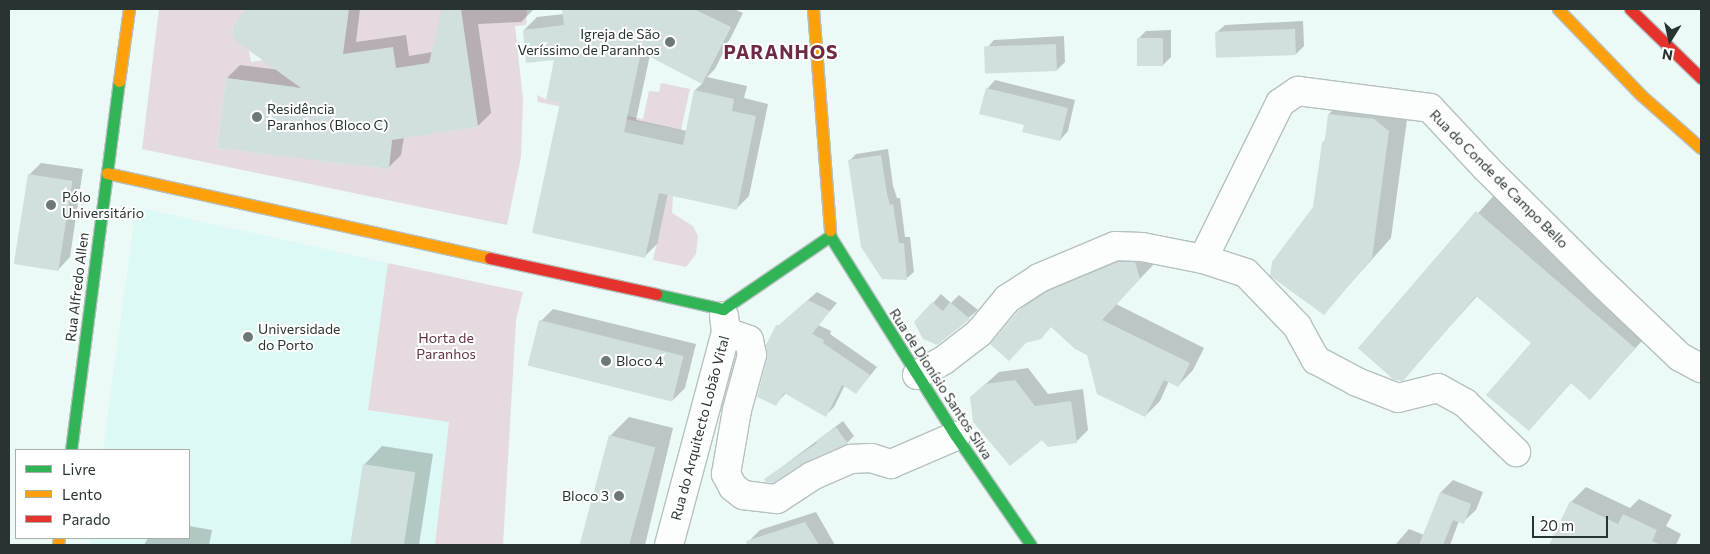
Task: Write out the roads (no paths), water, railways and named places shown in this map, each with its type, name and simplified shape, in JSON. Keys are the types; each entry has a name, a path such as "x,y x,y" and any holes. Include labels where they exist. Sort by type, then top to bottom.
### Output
{"main road":[{"name":"Rua Alfredo Allen","path":"70,449 129,9"},
{"path":"107,173 725,321 830,236 814,15 799,9"},
{"path":"1558,9 1641,95 1701,148"},
{"path":"1630,9 1701,78"},
{"name":"Rua de Dionísio Santos Silva","path":"830,236 956,436 1031,545"}],"street":[{"name":"Rua do Conde de Campo Bello","path":"1203,259 1280,103 1298,91 1430,108 1487,169 1598,279 1680,357 1701,368"},
{"path":"918,375 944,360 979,333 1007,299 1039,278 1115,246 1142,247 1203,259 1246,273 1297,326 1316,360 1358,382 1398,398 1438,388 1465,403 1516,452"},
{"path":"725,321 749,340 752,355 737,410 726,474 732,487 743,496 777,499 812,476 851,459 871,458 891,464 956,436"},
{"name":"Rua do Arquitecto Lobão Vital","path":"669,545 725,321"}],"place":[{"name":"Igreja de São Veríssimo de Paranhos","path":"670,42"},
{"name":"Residência Paranhos (Bloco C)","path":"257,117"},
{"name":"Pólo Universitário","path":"51,205"},
{"name":"Universidade do Porto","path":"248,337"},
{"name":"Bloco 4","path":"606,361"},
{"name":"Bloco 3","path":"619,496"}],"district":[{"name":"PARANHOS","path":"781,52"}],"park label":[{"name":"Horta de Paranhos","path":"446,346"}]}
